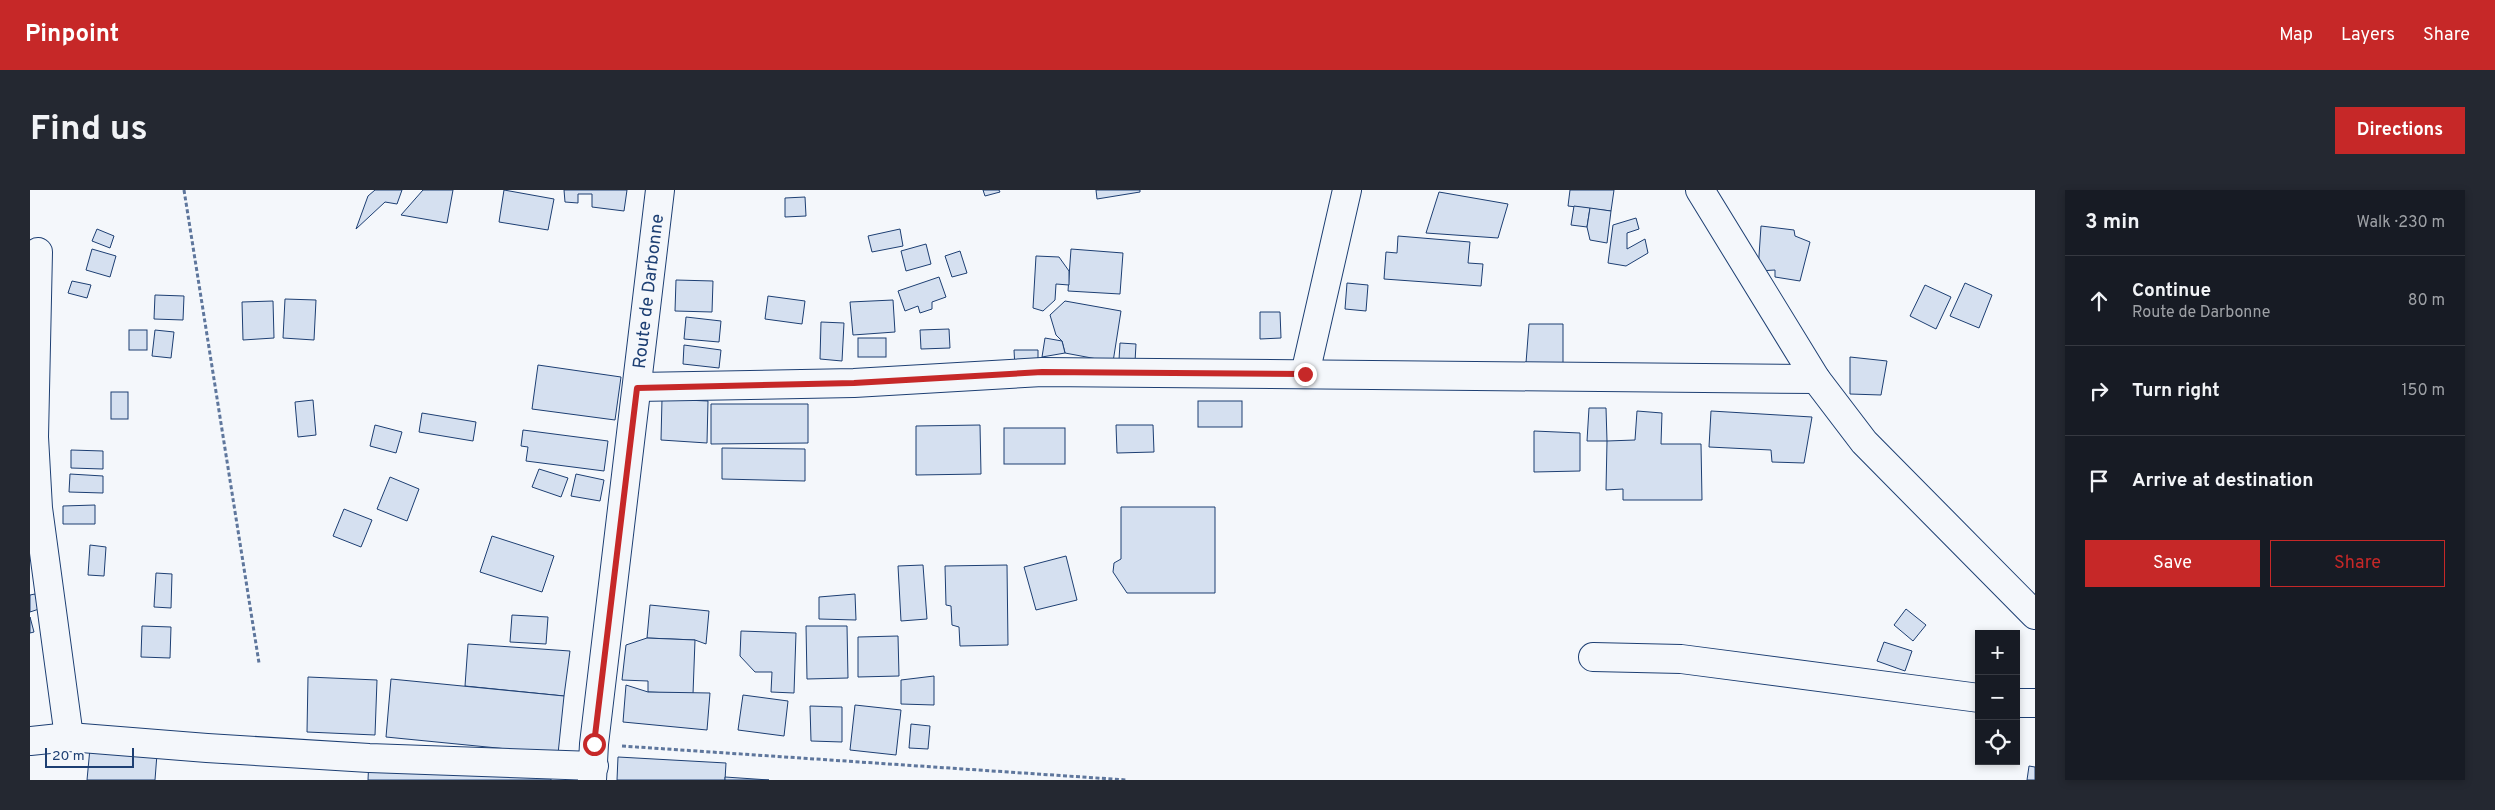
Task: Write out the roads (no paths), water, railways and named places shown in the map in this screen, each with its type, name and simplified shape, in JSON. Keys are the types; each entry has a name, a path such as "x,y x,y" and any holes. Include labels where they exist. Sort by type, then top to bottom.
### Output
{"street":[{"name":"Route de Darbonne","path":"593,763 660,190"},
{"path":"1305,374 1347,190"},
{"path":"1700,190 1816,379 1864,442 2035,615"},
{"path":"38,252 34,437 38,508 69,737"},
{"path":"637,388 845,383 1042,372 1816,379"},
{"path":"1592,657 1681,659 1975,697"},
{"path":"2020,703 2035,704"},
{"path":"30,741 69,737 369,758 593,763"}]}
